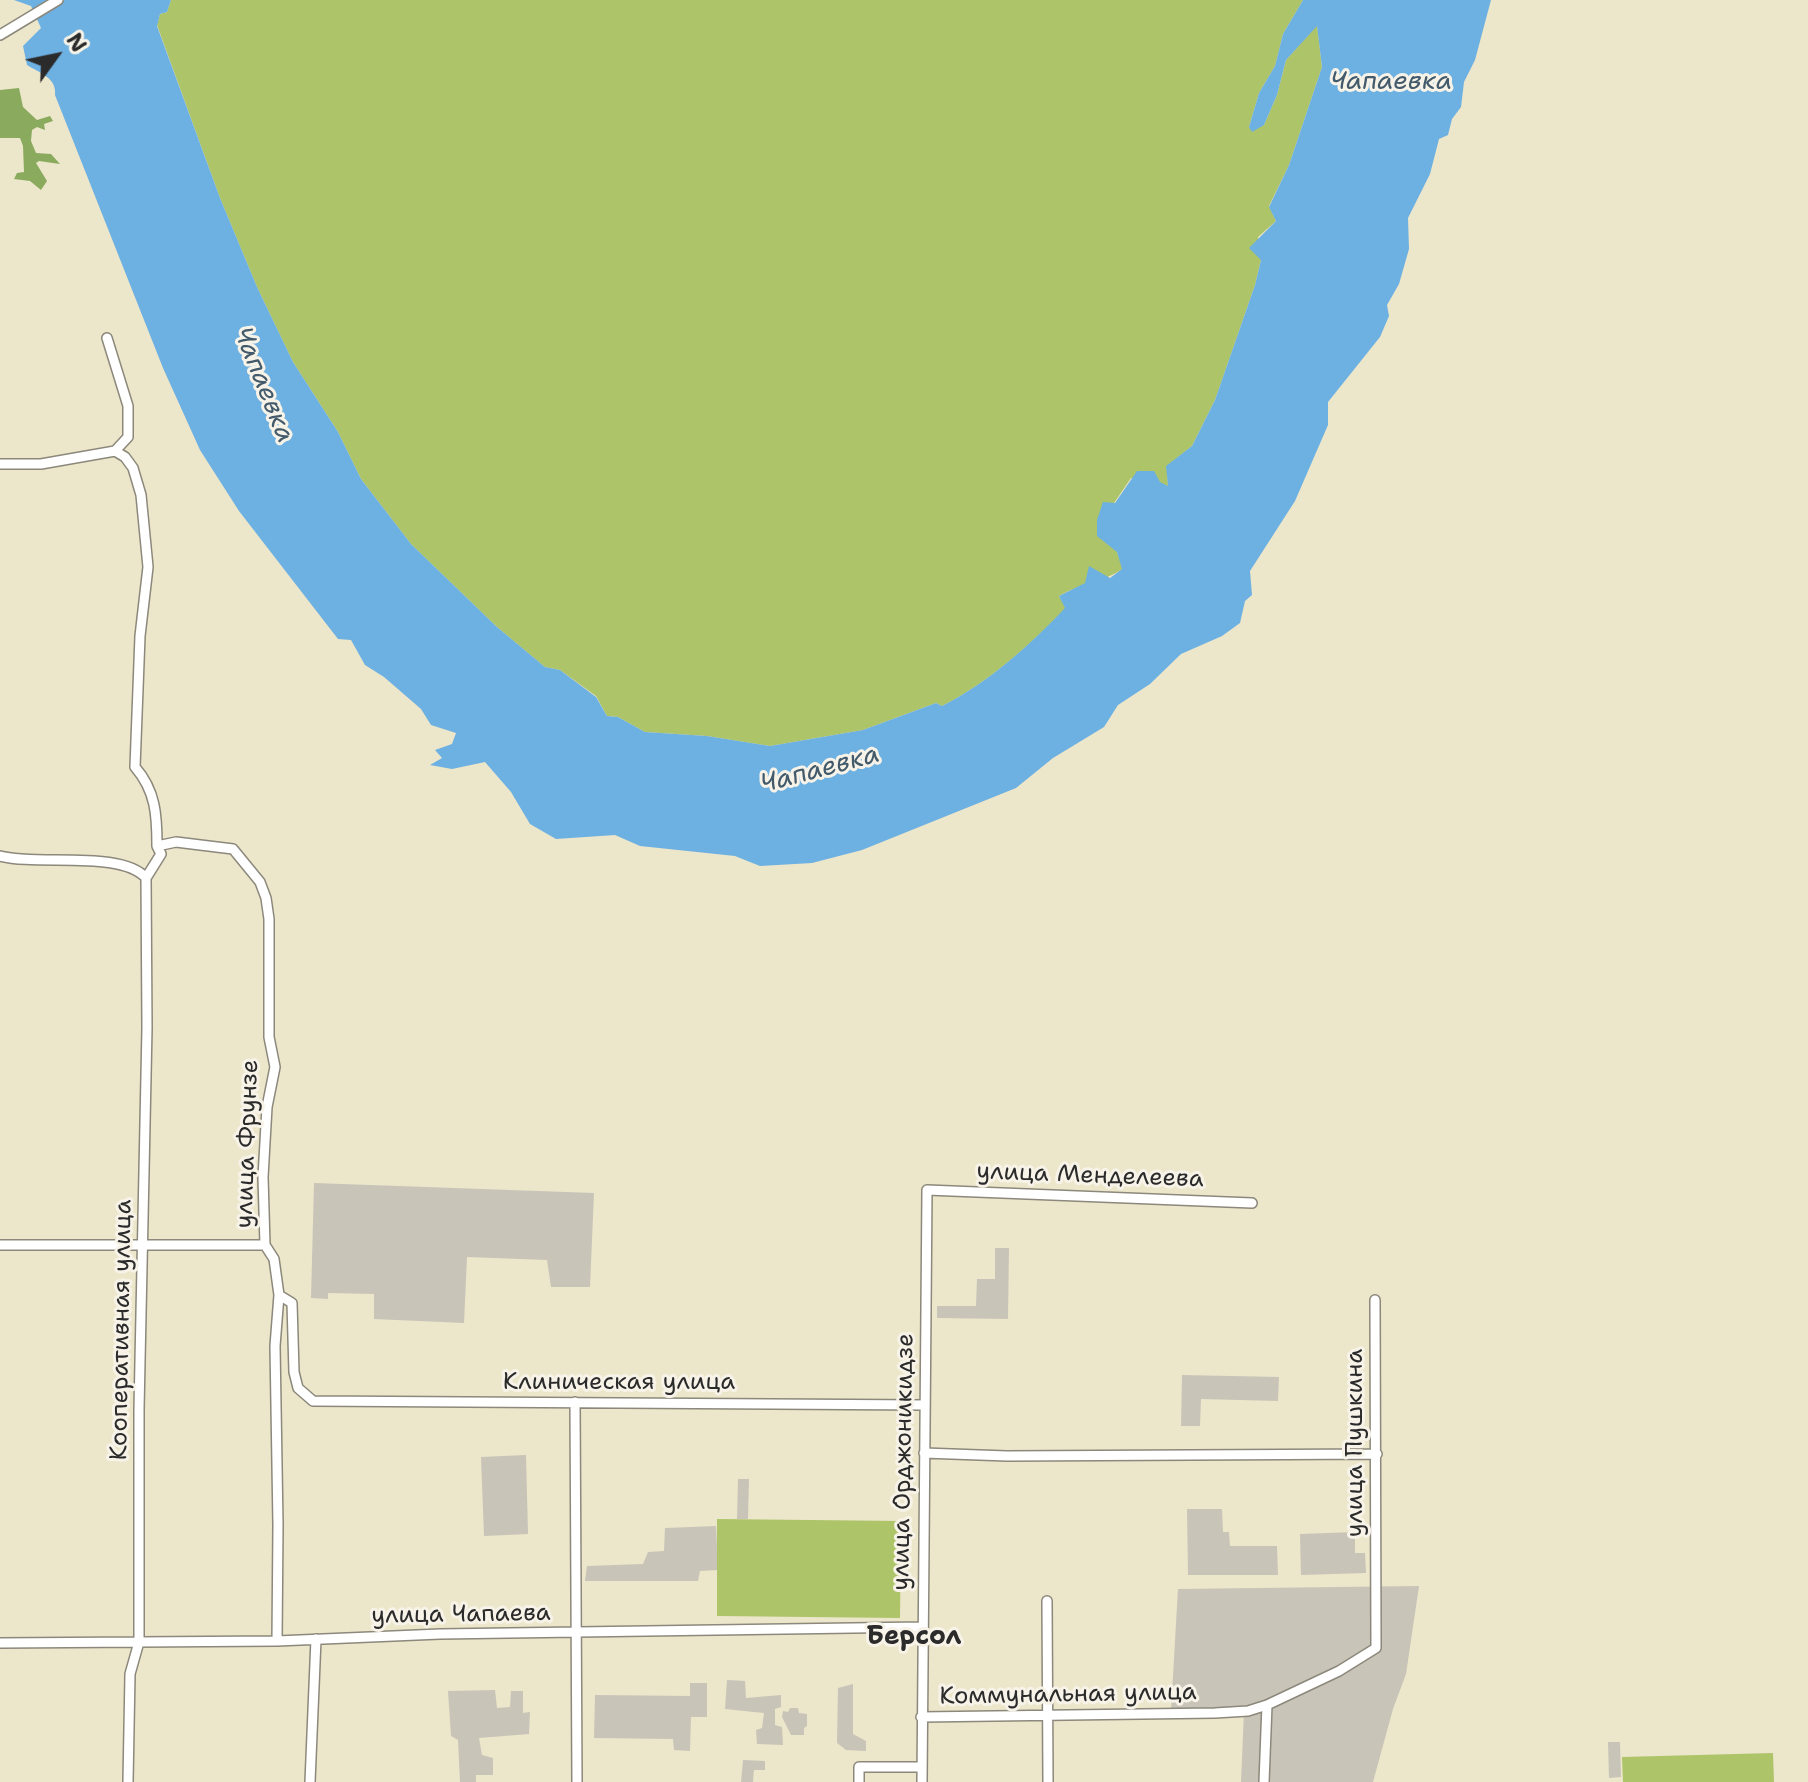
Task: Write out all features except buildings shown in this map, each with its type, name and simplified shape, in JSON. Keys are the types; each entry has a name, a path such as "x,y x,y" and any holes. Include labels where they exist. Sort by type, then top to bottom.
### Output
{"street":[{"path":"0,35 58,0"},
{"path":"0,464 41,464 115,451 124,444 128,437 128,406 107,338"},
{"path":"115,451 125,457 133,468 141,495 148,567 140,636 135,767 154,799 157,846"},
{"name":"улица Фрунзе","path":"157,846 176,842 233,849 260,882 266,898 269,919 269,1037 275,1067 267,1107 263,1177 265,1245 274,1259 279,1295 275,1346 277,1641"},
{"name":"Кооперативная улица","path":"128,1782 130,1674 139,1642 146,878 161,854 157,846"},
{"path":"0,856 33,861 124,864 139,869 146,878"},
{"name":"улица Менделеева","path":"927,1190 1252,1203"},
{"name":"улица Орджоникидзе","path":"922,1782 927,1190"},
{"path":"0,1245 265,1245"},
{"name":"Клиническая улица","path":"279,1295 292,1303 294,1372 298,1388 313,1401 925,1405"},
{"name":"улица Пушкина","path":"1267,1705 1339,1671 1376,1648 1375,1300"},
{"path":"575,1402 577,1782"},
{"path":"924,1453 1007,1456 1377,1454"},
{"path":"1047,1601 1048,1782"},
{"name":"улица Чапаева","path":"0,1643 277,1641 440,1634 922,1627"},
{"path":"310,1782 316,1639"},
{"path":"1264,1782 1267,1705"},
{"name":"Коммунальная улица","path":"921,1717 1215,1713 1248,1711 1267,1705"},
{"path":"859,1782 859,1767 922,1767"}],"shaded area":[{"path":"314,1183 594,1193 590,1287 551,1287 547,1260 467,1257 464,1323 374,1319 374,1294 328,1293 328,1299 311,1298"},
{"path":"995,1248 1009,1248 1008,1319 937,1318 937,1306 976,1306 977,1279 995,1279"},
{"path":"1182,1375 1279,1377 1278,1401 1201,1399 1200,1426 1181,1426"},
{"path":"526,1455 528,1534 484,1536 481,1457"},
{"path":"738,1479 749,1479 748,1519 737,1519"},
{"path":"1187,1509 1222,1509 1223,1532 1229,1532 1230,1546 1277,1546 1278,1575 1188,1575"},
{"path":"716,1526 718,1570 700,1571 698,1581 585,1581 587,1566 643,1564 648,1552 664,1551 665,1528"},
{"path":"1355,1532 1355,1553 1365,1553 1366,1573 1301,1575 1300,1534"},
{"path":"1419,1586 1406,1674 1373,1782 1241,1782 1244,1711 1171,1710 1178,1589"},
{"path":"727,1680 745,1681 746,1698 781,1695 781,1707 775,1709 775,1725 782,1727 783,1745 757,1744 756,1730 762,1728 764,1713 725,1709"},
{"path":"690,1683 707,1683 707,1717 691,1717 690,1751 674,1750 673,1739 594,1738 595,1695 690,1696"},
{"path":"853,1684 853,1734 866,1741 866,1751 846,1750 837,1743 838,1688"},
{"path":"495,1690 497,1708 510,1707 511,1691 523,1691 523,1713 530,1712 529,1734 479,1738 482,1755 493,1758 493,1775 476,1775 476,1782 460,1782 458,1740 451,1736 448,1691"},
{"path":"790,1708 798,1708 799,1713 807,1714 804,1735 791,1735 782,1717 783,1711 788,1712"},
{"path":"1608,1742 1620,1742 1621,1777 1609,1778"},
{"path":"743,1760 765,1761 765,1770 754,1770 753,1782 741,1782"}],"green space":[{"path":"171,0 1303,0 1283,34 1275,66 1259,93 1249,127 1264,125 1277,95 1286,60 1317,25 1322,67 1289,165 1269,206 1276,221 1258,237 1261,260 1255,285 1215,400 1192,446 1167,466 1168,486 1131,478 1114,503 1117,552 1123,569 1059,596 1066,608 1038,636 992,675 942,706 936,703 863,730 770,746 707,736 645,732 618,717 607,716 596,696 560,670 545,667 497,627 411,544 361,479 338,432 293,362 257,287 220,198 157,25 160,14 167,12"},
{"path":"19,88 23,107 37,120 50,116 53,121 44,124 45,130 37,127 32,130 31,141 36,153 51,154 60,164 36,163 47,181 41,190 30,181 14,179 17,173 24,172 20,138 0,138 0,90"},
{"path":"717,1519 901,1521 900,1618 717,1616"},
{"path":"1773,1753 1774,1782 1623,1782 1622,1757"}],"water":[{"name":"Чапаевка","path":"14,0 171,0 167,12 160,14 157,26 220,198 257,287 293,362 338,432 361,479 411,544 497,627 545,667 560,670 596,697 607,716 618,717 645,732 707,736 770,746 863,730 936,703 942,706 992,675 1037,636 1065,608 1059,596 1085,583 1089,566 1110,578 1122,569 1117,552 1097,536 1097,520 1103,502 1115,503 1137,471 1154,471 1160,482 1168,486 1166,466 1192,446 1215,400 1255,285 1261,260 1249,248 1276,221 1269,207 1289,165 1322,67 1317,26 1286,60 1277,95 1264,125 1252,132 1249,127 1259,93 1275,66 1283,34 1303,0 1491,0 1475,60 1464,82 1461,107 1452,119 1448,135 1439,139 1430,174 1408,218 1409,249 1399,284 1387,305 1389,316 1380,337 1328,402 1328,425 1295,501 1250,571 1252,595 1245,601 1240,623 1222,636 1181,654 1150,684 1118,705 1104,727 1053,758 1016,788 862,850 812,863 760,866 735,856 640,846 615,835 556,839 530,824 511,792 485,762 452,769 430,765 442,758 435,750 452,744 456,733 431,725 421,709 365,665 351,640 338,639 239,511 200,450 163,368 53,84 27,65 23,46 41,28 31,6"}],"district":[{"name":"Берсол","path":"914,1637"}]}
